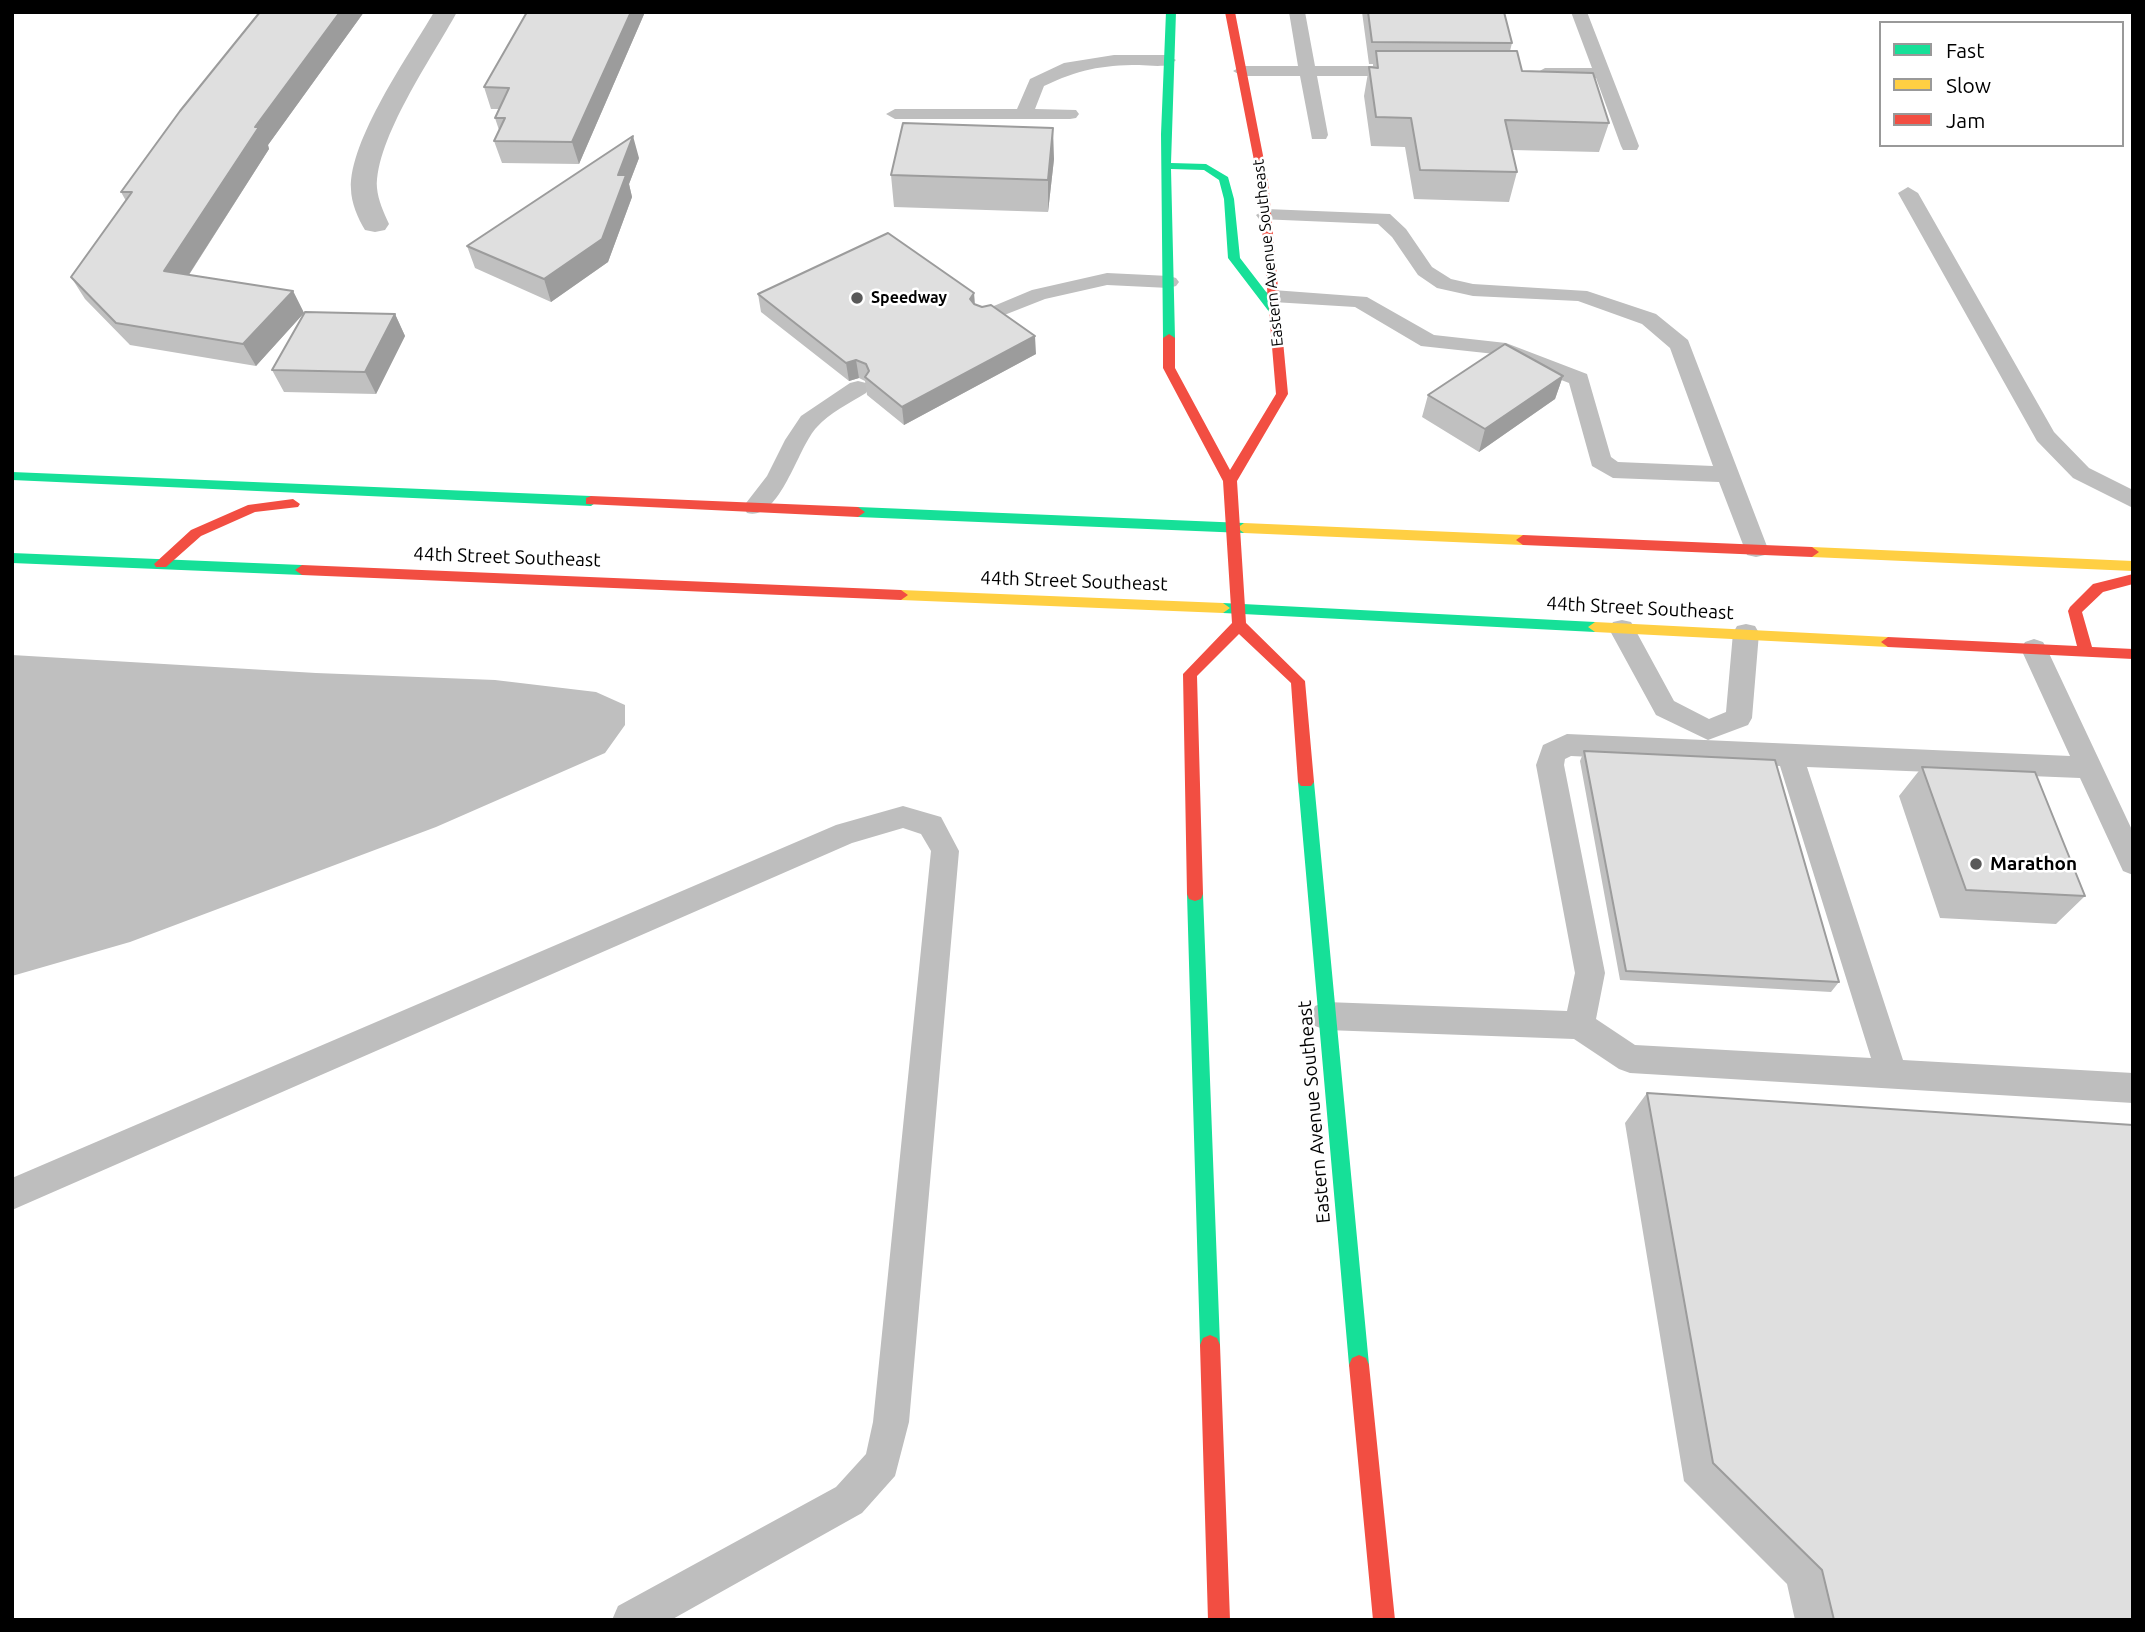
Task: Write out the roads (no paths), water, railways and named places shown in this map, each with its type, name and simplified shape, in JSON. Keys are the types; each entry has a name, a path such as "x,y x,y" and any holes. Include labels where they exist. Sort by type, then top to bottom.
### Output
{"main road":[{"path":"1171,12 1167,60 1169,368 1230,481 1238,617 1190,674 1199,1049 1219,1620"},
{"name":"Eastern Avenue Southeast","path":"1230,12 1262,181 1282,394 1230,481"},
{"path":"1167,166 1206,167 1224,178 1229,199 1234,258 1273,303"},
{"path":"12,476 2133,566"},
{"path":"161,564 196,533 253,508 399,492"},
{"name":"44th Street Southeast","path":"12,558 1238,617 1745,634 2133,654"},
{"path":"2085,652 2075,611 2098,588 2133,579"},
{"name":"Eastern Avenue Southeast","path":"1238,617 1298,681 1326,1016 1384,1620"}],"street":[{"path":"375,224 364,188 365,167 374,141 446,12"}],"lane":[{"path":"1297,12 1319,135"},
{"path":"1580,12 1630,146"},
{"path":"1024,114 1036,83 1070,67 1114,60 1167,60"},
{"path":"1242,71 1427,71"},
{"path":"1522,72 1603,73"},
{"path":"895,114 1070,114"},
{"path":"1908,193 2045,436 2081,473 2133,500"},
{"path":"1266,215 1383,218 1399,233 1424,271 1444,284 1473,290 1580,295 1650,319 1680,345 1756,549"},
{"path":"984,317 1040,294 1107,279 1170,282"},
{"path":"1273,303 1360,301 1429,341 1498,348 1579,379 1600,461 1613,470 1727,474"},
{"path":"755,507 777,479 796,440 809,421 858,388"},
{"path":"1622,629 1665,708 1712,741"},
{"path":"1712,741 1738,718 1745,634"},
{"path":"2034,649 2133,863"},
{"path":"1579,1025 1590,973 1550,765 1553,753 1567,745 1712,741 1790,756 2089,768"},
{"path":"1790,756 1892,1074"},
{"path":"12,1194 846,833 903,817 931,825 945,851 891,1422 882,1463 849,1500 632,1620"},
{"path":"1326,1016 1579,1025 1630,1059 2133,1088"}],"place":[{"name":"Speedway","path":"857,298"},
{"name":"Marathon","path":"1976,864"}]}
